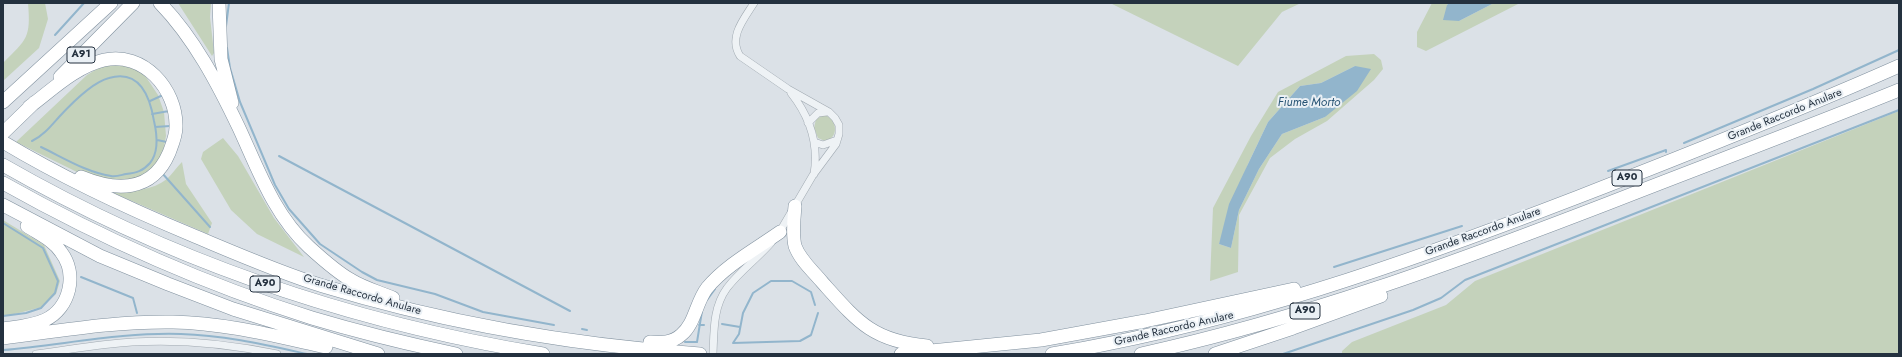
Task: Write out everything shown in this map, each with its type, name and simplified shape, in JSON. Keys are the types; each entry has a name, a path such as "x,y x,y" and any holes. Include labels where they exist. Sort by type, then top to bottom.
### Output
{"highway":[{"name":"A91","path":"3,102 111,3"},
{"name":"A91","path":"5,131 133,3"},
{"path":"160,3 174,18 191,41 238,126 270,196 293,229 308,246 351,280 405,304 467,323"},
{"path":"219,3 221,59 238,126"},
{"path":"6,145 92,181 110,186 125,187 143,182 158,170 166,158 175,135 176,126 174,113 164,87 157,77 145,67 126,59 107,60 89,66 60,84 30,107"},
{"name":"Grande Raccordo Anulare","path":"1052,354 1197,325 1279,302 1351,279 1497,228 1678,159 1780,118 1899,66"},
{"name":"Grande Raccordo Anulare","path":"1141,354 1289,316 1371,290 1465,257 1899,90"},
{"name":"Grande Raccordo Anulare","path":"6,145 89,189 163,223 261,263 321,285 467,323 560,340 655,351 700,354"},
{"name":"Grande Raccordo Anulare","path":"3,165 59,195 123,226 243,276 382,320 471,341 543,354"},
{"name":"A90","path":"3,183 115,241 239,292 312,318 456,354"},
{"path":"3,206 100,256 175,287 262,318 378,354"},
{"path":"795,206 794,240 799,253 850,314 863,326 886,338 913,345 937,347 991,346"},
{"path":"3,209 56,246 67,264 70,280 65,300 52,315 44,320 30,325 3,329"},
{"path":"560,340 610,340 658,343 675,340 688,328 700,298 713,281 726,270 780,232"},
{"name":"Grande Raccordo Anulare","path":"1215,354 1360,304 1425,277 1465,257"},
{"name":"Grande Raccordo Anulare","path":"901,354 1041,340 1112,328 1302,287 1351,279"},
{"path":"3,338 117,325 179,322 250,330 358,354"}],"street":[{"path":"713,354 714,328 718,307 726,289 763,252 780,232 813,175 837,140 839,125 835,118 828,112 788,89 743,60 737,52 735,41 737,32 754,3"},
{"path":"788,89 801,106 814,142 816,153 813,175"},
{"path":"808,123 818,113 828,112"},
{"path":"814,142 822,145 837,140"},
{"path":"36,354 132,342 224,344 277,354"}],"green space":[{"path":"28,3 45,3 48,19 39,48 3,81 3,63 22,43 28,31"},
{"path":"178,3 211,3 210,17 214,53 212,56"},
{"path":"1110,3 1301,3 1282,12 1238,66"},
{"path":"1432,3 1449,3 1447,5 1459,21 1494,3 1520,3 1426,51 1417,47 1417,32"},
{"path":"1374,54 1381,60 1383,69 1374,80 1327,121 1295,139 1270,158 1239,215 1238,272 1210,281 1213,208 1251,136 1278,92 1346,56","holes":["1355,66 1325,117 1282,134 1259,169 1239,210 1231,248 1219,244 1248,164 1268,122 1300,86 1321,83"]},
{"path":"114,63 136,68 146,77 158,95 164,112 166,136 163,152 157,164 147,173 128,182 79,173 16,142 87,75 97,69"},
{"path":"1899,111 1899,354 1342,354 1342,351 1352,342 1446,305 1475,281"},
{"path":"824,115 832,120 835,128 833,136 825,141 818,138 814,128 816,119"},
{"path":"223,138 238,156 274,218 304,257 257,234 231,210 201,159 203,152"},
{"path":"182,162 186,184 212,223 208,234 109,191 139,190 154,186 167,179"},
{"path":"3,220 44,245 60,281 56,294 42,307 7,316 3,316"}],"water":[{"path":"1449,3 1494,3 1459,21 1443,20 1447,5"},
{"name":"Fiume Morto","path":"1355,66 1371,69 1357,91 1325,117 1282,134 1259,169 1239,210 1231,248 1219,244 1229,204 1268,122 1300,86 1321,83"}],"waterway":[{"path":"55,35 84,3"},
{"path":"226,26 229,3"},
{"path":"227,48 230,68 240,102 275,185 289,209 320,244 362,272 377,280 435,294 483,312 554,325"},
{"path":"1684,143 1813,89 1899,50"},
{"path":"32,141 47,130 82,94 103,80 120,76 129,78 136,81 146,94 150,103 156,132 156,148 153,159 142,170 117,176 102,174 75,164 41,147"},
{"path":"150,101 163,95"},
{"path":"1283,354 1413,310 1441,298 1465,280 1899,110"},
{"path":"152,114 169,111"},
{"path":"155,127 170,126"},
{"path":"157,140 167,142"},
{"path":"1608,171 1666,150 1666,152"},
{"path":"279,156 570,311"},
{"path":"162,173 210,227"},
{"path":"3,223 43,248 58,281 55,293 41,308 26,313 3,316"},
{"path":"1334,267 1462,226"},
{"path":"81,277 133,298 137,313"},
{"path":"815,305 811,292 792,281 771,281 753,293 743,313 739,334 733,343 800,341 811,335 818,313"},
{"path":"707,300 715,289"},
{"path":"685,342 697,342 702,311"},
{"path":"722,324 740,327"},
{"path":"699,325 704,325"},
{"path":"582,329 587,330"},
{"path":"3,350 114,337 181,334 229,338 307,354"}]}
